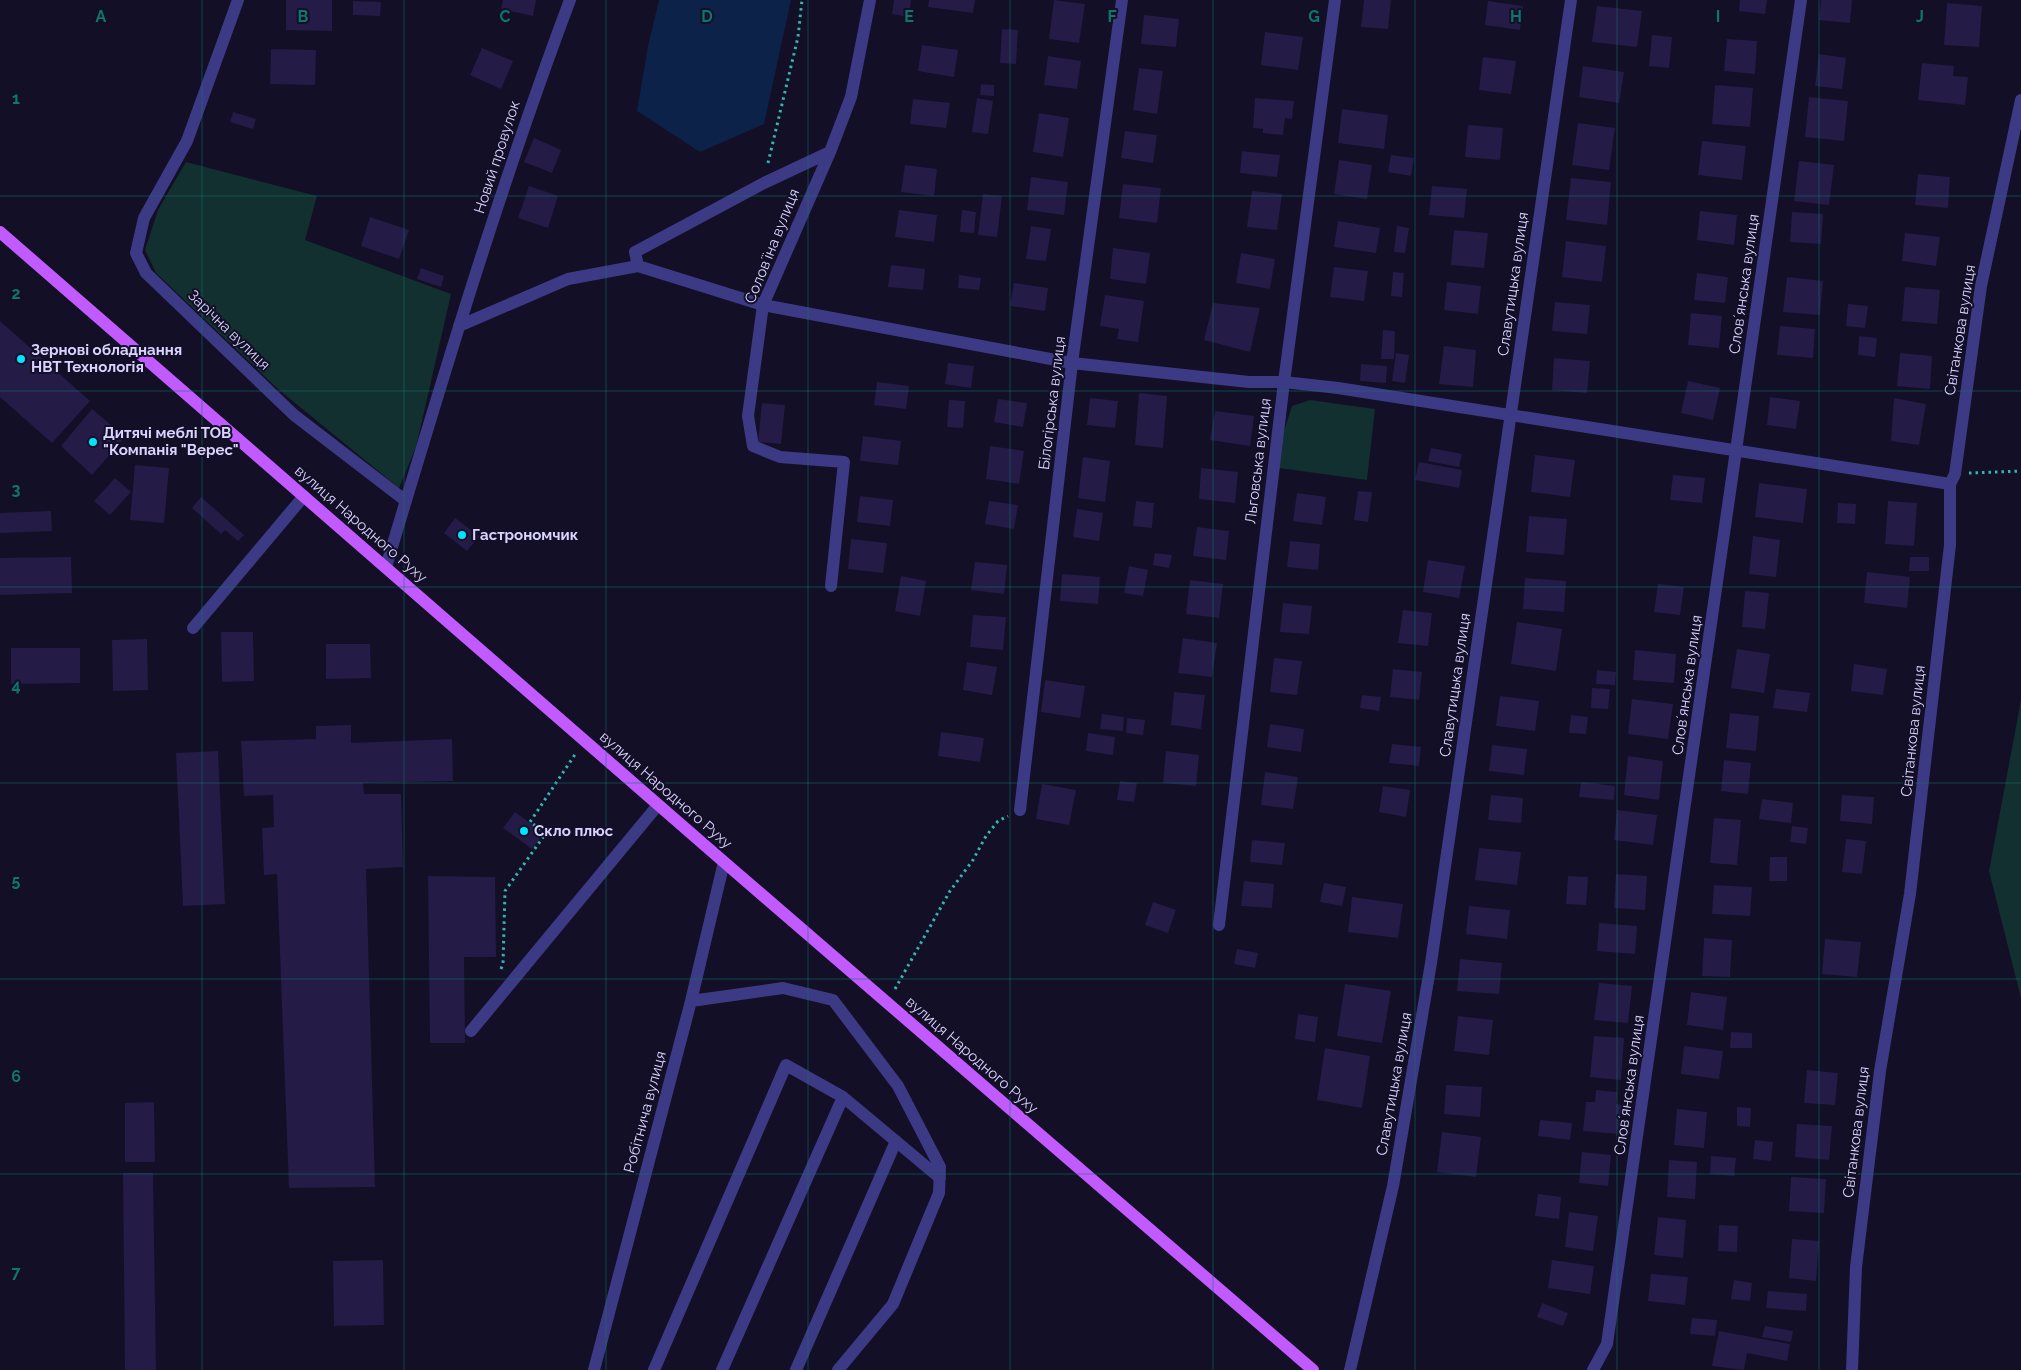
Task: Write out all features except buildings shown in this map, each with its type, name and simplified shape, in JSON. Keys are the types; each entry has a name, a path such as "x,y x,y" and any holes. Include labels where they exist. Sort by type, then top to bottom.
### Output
{"main road":[{"name":"вулиця Народного Руху","path":"0,232 724,862 1313,1370"}],"street":[{"name":"Зарічна вулиця","path":"238,0 186,141 144,218 136,252 146,273 294,415 406,501"},
{"name":"Новий провулок","path":"386,568 459,326 536,90 570,0"},
{"name":"Соловʼїна вулиця","path":"831,586 844,462 780,457 754,446 748,416 763,305 830,152 851,97 870,0"},
{"name":"Білогірська вулиця","path":"1020,810 1072,363 1122,0"},
{"name":"Льговська вулиця","path":"1219,926 1284,382 1334,0"},
{"name":"Славутицька вулиця","path":"1350,1370 1393,1186 1431,963 1571,0"},
{"name":"Словʼянська вулиця","path":"1592,1370 1608,1344 1801,0"},
{"name":"Світанкова вулиця","path":"1852,1370 1856,1268 1880,1070 1910,894 1950,545 1953,479 1981,286 2021,100"},
{"path":"638,266 635,252 764,183 830,152"},
{"path":"459,326 568,279 638,266 763,305 1072,363 1249,382 1284,382 1338,388 1737,452 1953,479"},
{"path":"193,628 304,496"},
{"path":"471,1031 658,804"},
{"name":"Робітнича вулиця","path":"594,1370 691,1002 724,862"},
{"path":"691,1002 783,988 833,1000 898,1086 940,1167 939,1194 893,1304 838,1370"},
{"path":"654,1370 786,1065 843,1097 940,1178"},
{"path":"722,1370 843,1097"},
{"path":"796,1370 896,1141"}],"path":[{"path":"764,183 798,37 802,0"},
{"path":"1953,479 2021,471"},
{"path":"499,973 503,964 505,891 546,833 530,822 585,741"},
{"path":"887,1003 950,891 973,860 986,836 998,821 1020,810"}],"green space":[{"path":"186,162 317,196 305,240 451,294 416,447 399,488 278,389 156,273 145,250 158,210"},
{"path":"1310,400 1375,409 1367,480 1279,468 1283,434 1292,406"},
{"path":"2021,700 2021,998 1989,871"}],"water":[{"path":"659,0 791,0 764,124 700,152 637,111 648,46"}],"place":[{"name":"Зернові обладнання НВТ Технологія","path":"21,359"},
{"name":"Дитячі меблі ТОВ \"Компанія \"Верес\"","path":"93,442"},
{"name":"Гастрономчик","path":"462,535"},
{"name":"Скло плюс","path":"524,831"}]}
